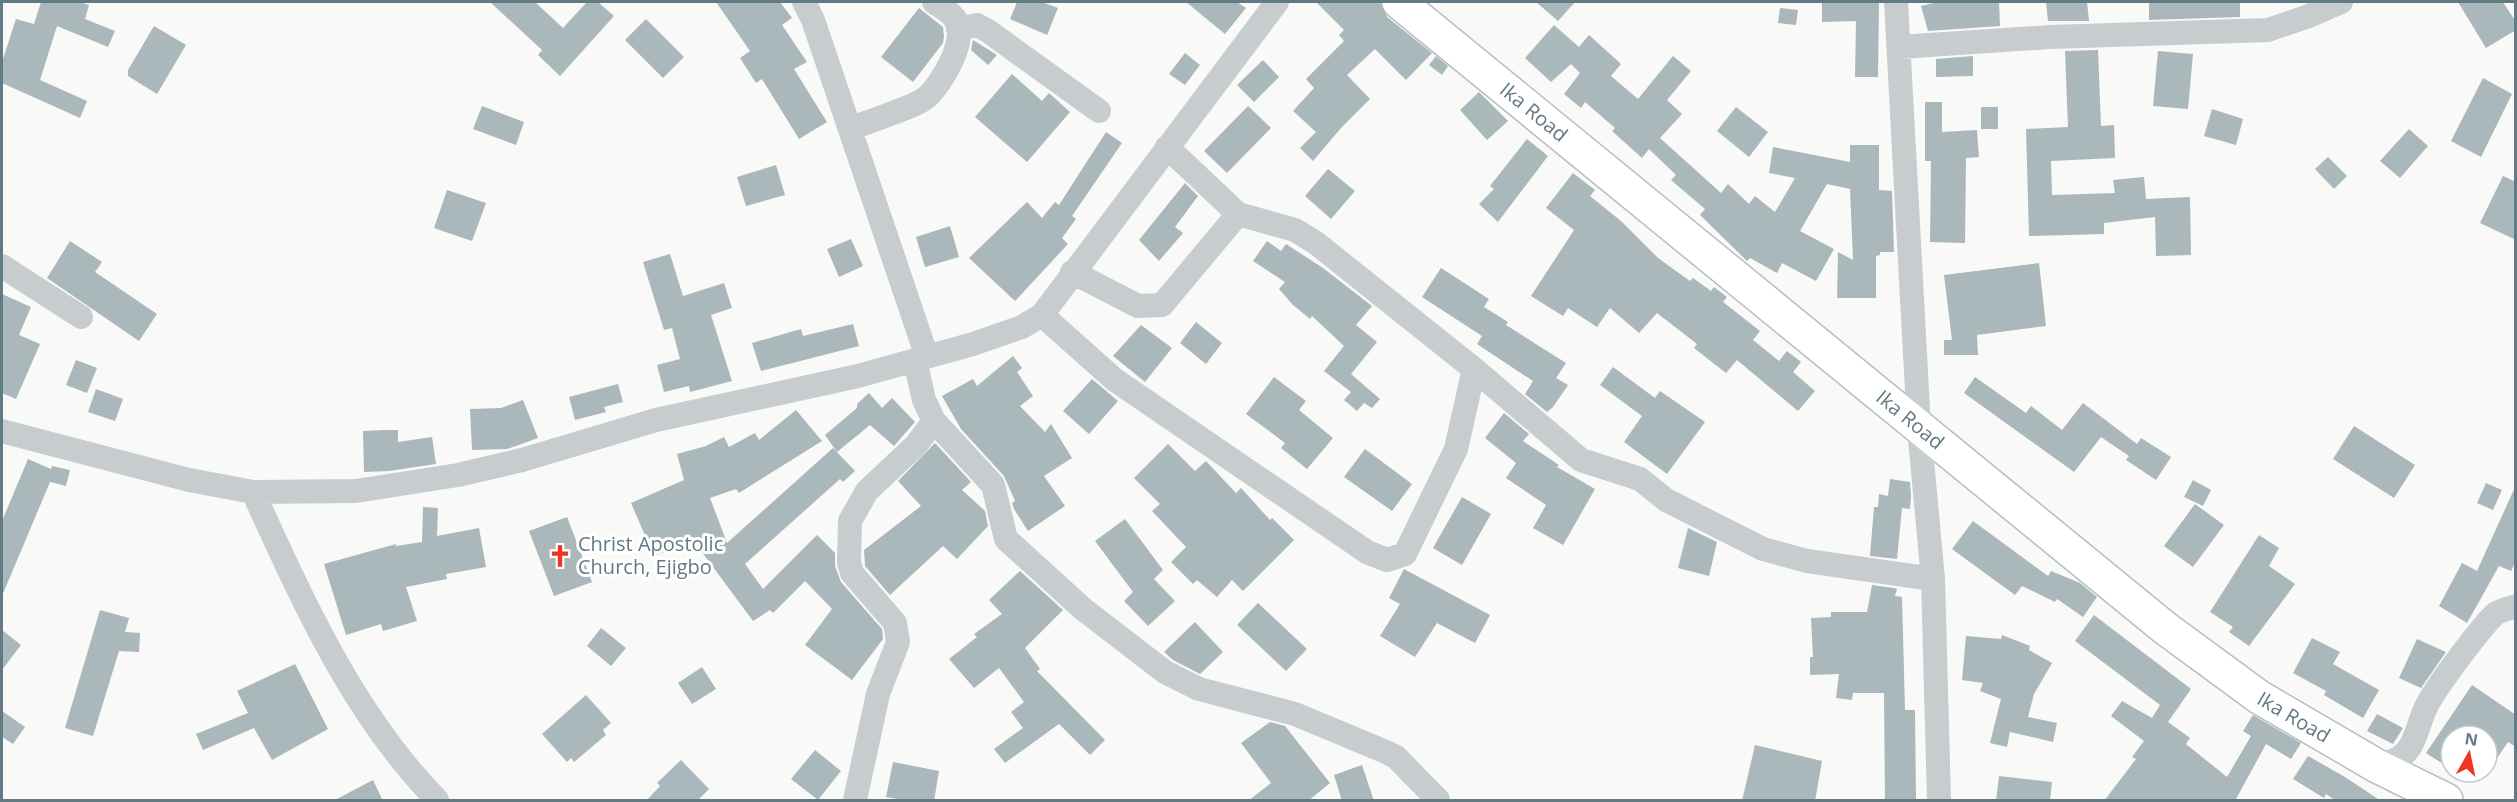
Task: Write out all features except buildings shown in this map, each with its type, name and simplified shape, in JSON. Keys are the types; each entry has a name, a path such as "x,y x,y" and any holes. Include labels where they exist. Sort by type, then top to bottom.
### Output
{"street":[{"path":"804,2 813,20 850,129 921,359 924,400 934,421 993,484 1006,539 1083,609 1165,672 1199,689 1295,714 1386,752 1396,757 1438,801"},
{"path":"850,129 926,98 950,65 959,38 958,29 955,19 934,2"},
{"path":"2,431 189,480 253,492 356,491 458,475 522,460 656,420 858,376 973,344 1022,327 1042,315 1072,272 1277,2"},
{"name":"Ika Road","path":"1399,2 2175,635 2259,697 2377,766 2446,801"},
{"path":"1896,2 1919,428 1933,579 1938,801"},
{"path":"1899,47 2050,37 2268,30 2341,2"},
{"path":"958,29 977,26 988,31 1099,111"},
{"path":"1167,147 1238,214 1295,230 1474,369 1581,460 1640,479 1666,500 1763,549 1807,561 1933,579"},
{"path":"1072,272 1138,306 1162,304 1238,214"},
{"path":"2,266 81,317"},
{"path":"1042,315 1115,380 1367,552 1387,560 1405,554 1456,449 1474,369"},
{"path":"855,801 878,694 898,642 895,623 852,573 849,562 850,521 867,491 916,445 934,421"},
{"path":"253,492 318,634 375,725 416,779 436,801"},
{"path":"2377,766 2398,759 2410,749 2426,707 2444,679 2496,613 2516,606"}],"place":[{"name":"Christ Apostolic Church, Ejigbo","path":"560,556"}]}
